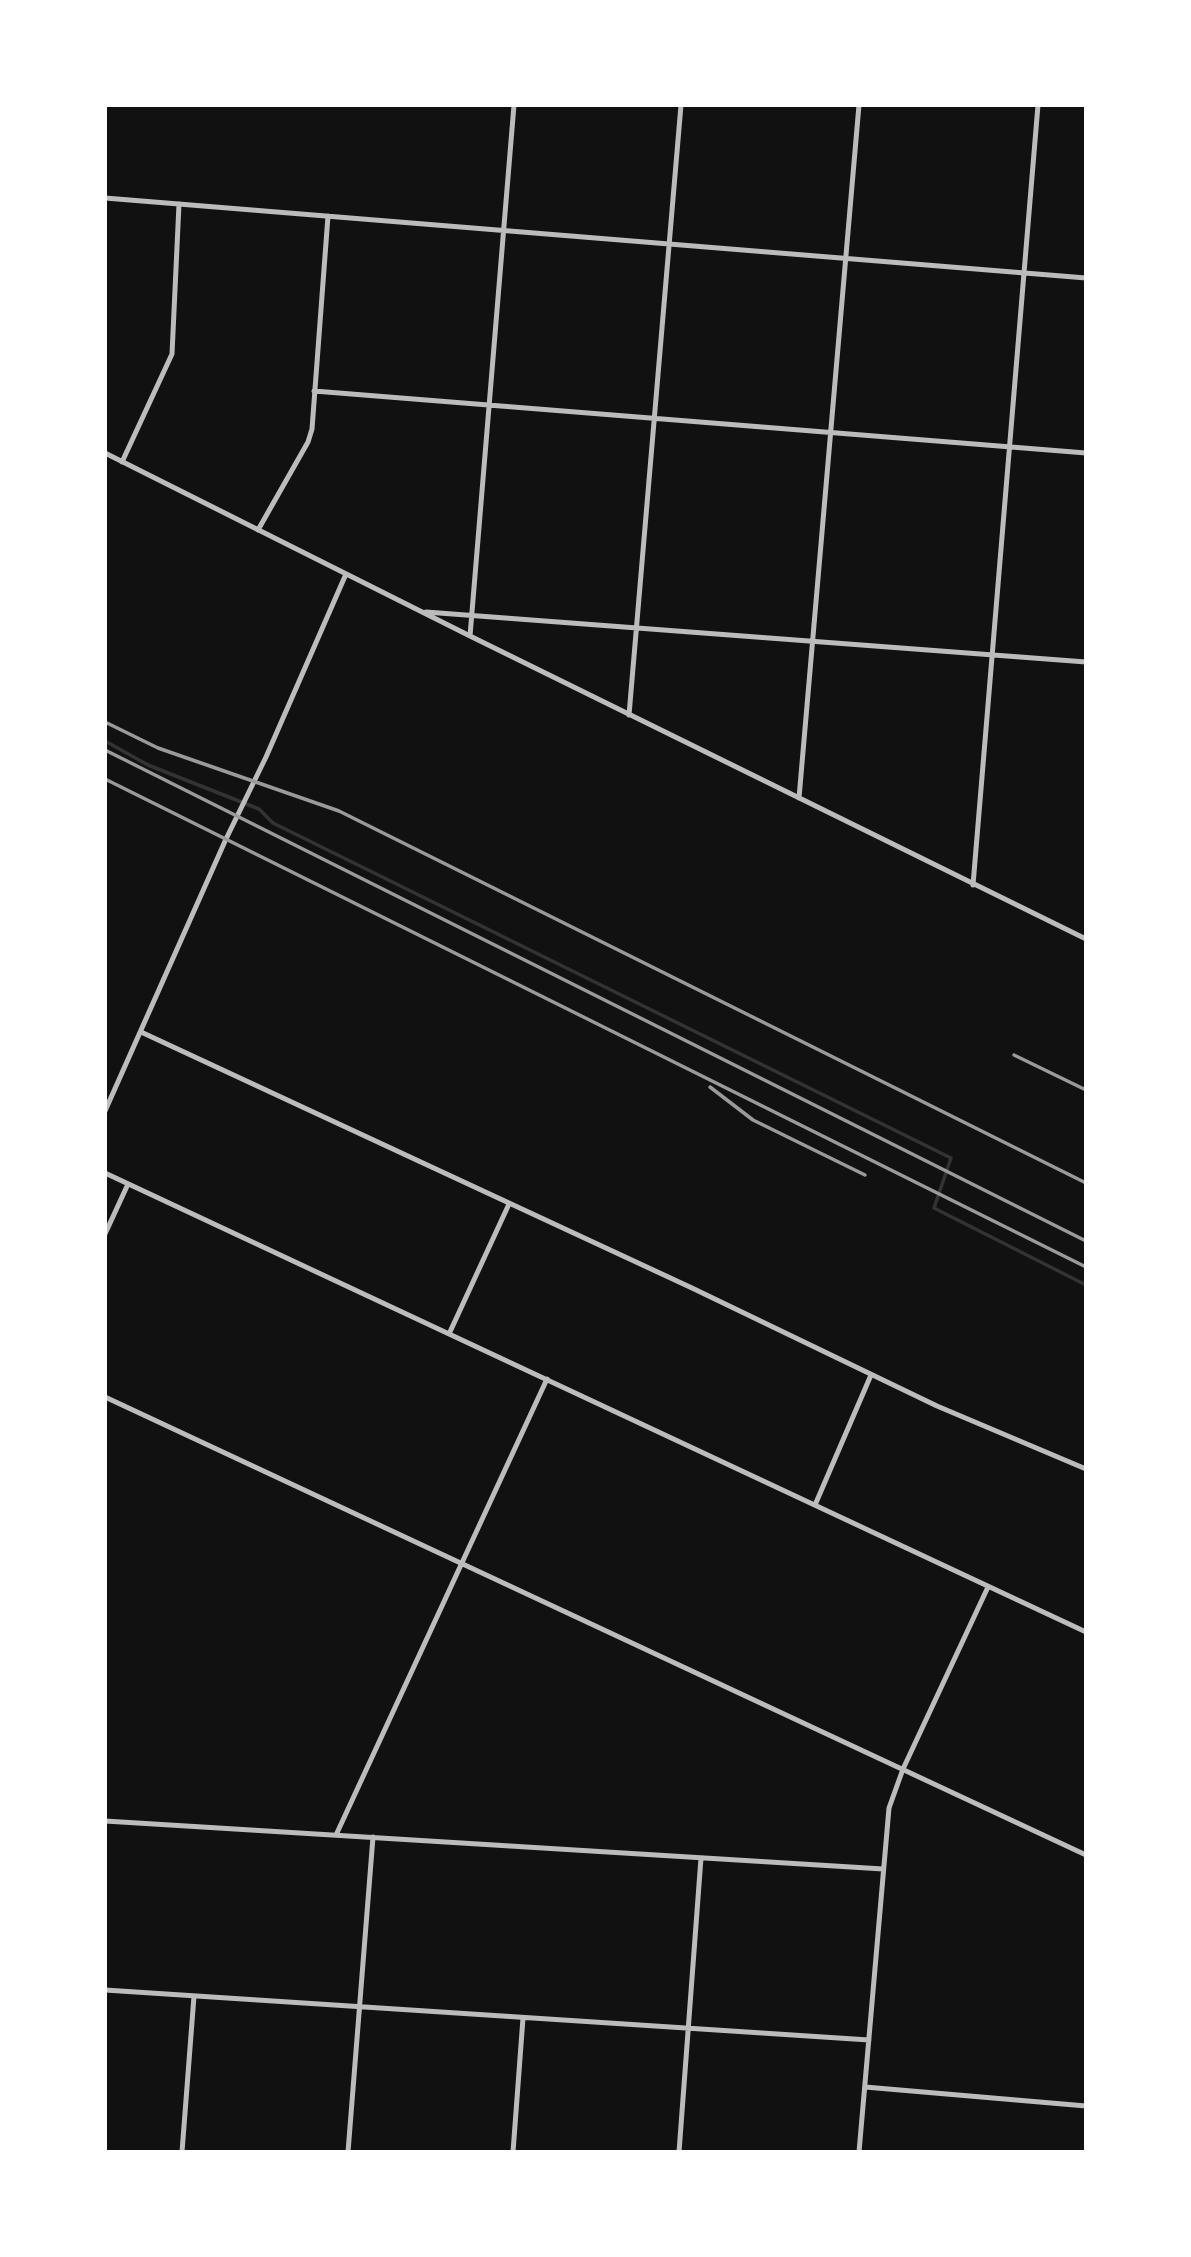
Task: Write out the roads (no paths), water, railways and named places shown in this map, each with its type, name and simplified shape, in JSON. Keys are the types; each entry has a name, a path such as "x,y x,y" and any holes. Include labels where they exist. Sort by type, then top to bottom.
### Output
{"street":[{"path":"470,636 514,105"},
{"path":"629,715 681,105"},
{"path":"799,798 859,105"},
{"path":"973,885 1038,105"},
{"path":"105,198 1086,278"},
{"path":"122,462 172,354 179,204"},
{"path":"258,530 312,429 328,216"},
{"path":"314,391 1086,453"},
{"path":"105,453 629,715 1086,939"},
{"path":"105,1111 346,574"},
{"path":"423,612 1086,662"},
{"path":"141,1032 692,1288 871,1376 1086,1469"},
{"path":"105,1173 1086,1632"},
{"path":"105,1234 128,1184"},
{"path":"449,1334 509,1204"},
{"path":"815,1505 871,1376"},
{"path":"336,1835 547,1379"},
{"path":"105,1397 1086,1855"},
{"path":"859,2152 888,1808 903,1769 988,1587"},
{"path":"105,1821 883,1869"},
{"path":"348,2152 373,1838"},
{"path":"679,2152 701,1858"},
{"path":"105,1990 869,2040"},
{"path":"182,2152 194,1996"},
{"path":"513,2152 523,2018"},
{"path":"865,2087 1086,2106"}],"waterway":[{"path":"105,741 148,765 259,809 273,823 951,1158 934,1208 1086,1285"}],"railway":[{"path":"105,722 158,748 339,811 1086,1183"},
{"path":"105,750 1086,1241"},
{"path":"105,779 1086,1267"},
{"path":"1014,1055 1086,1090"},
{"path":"710,1087 753,1120 865,1175"}]}
